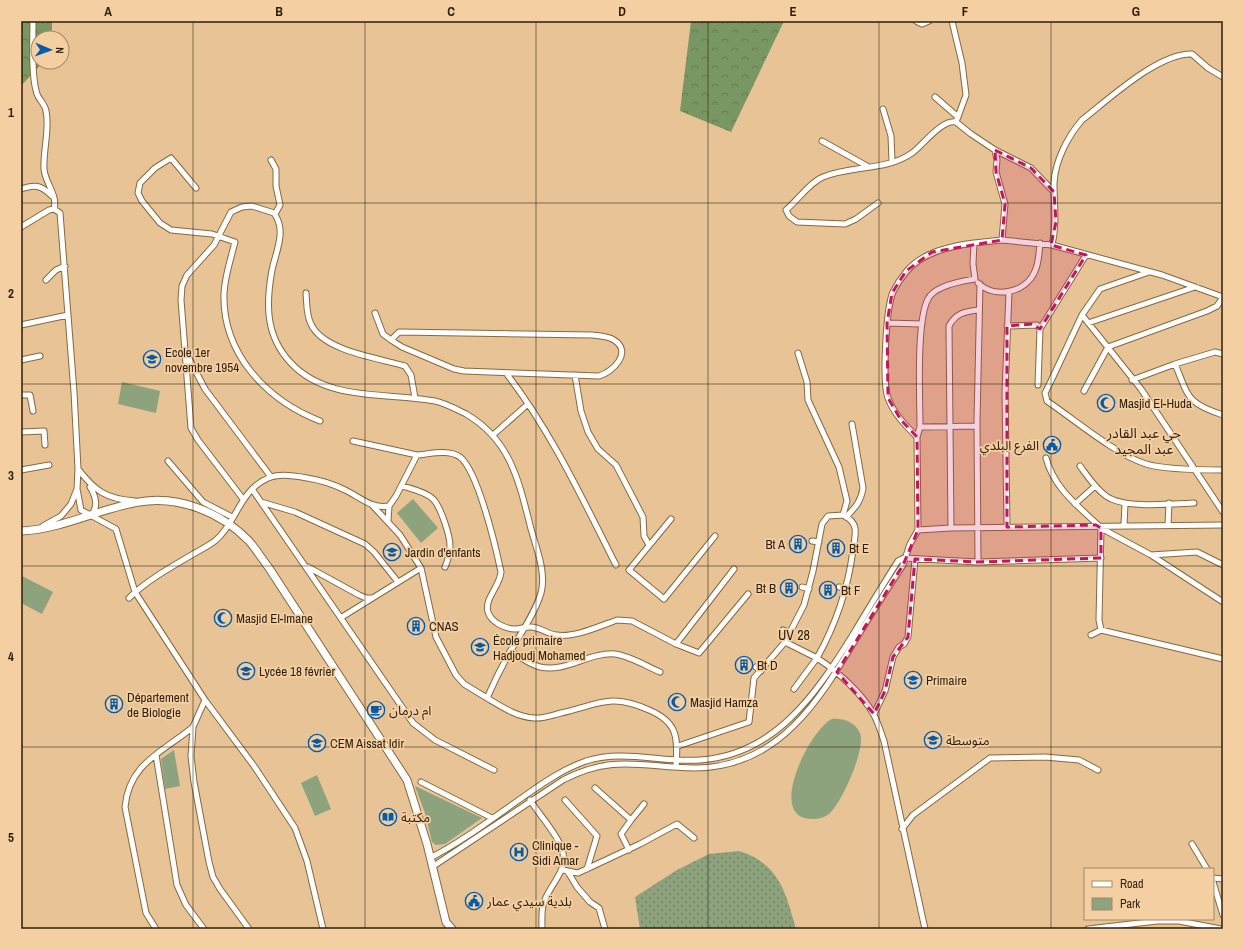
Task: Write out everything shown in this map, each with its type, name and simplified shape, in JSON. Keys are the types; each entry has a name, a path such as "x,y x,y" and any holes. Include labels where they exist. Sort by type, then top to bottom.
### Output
{"street":[{"path":"33,21 36,82 38,95 46,110 47,127 44,170 48,185 55,199 54,209"},
{"path":"916,21 922,24 929,21"},
{"path":"952,21 966,86 966,95 957,119"},
{"path":"1052,245 1056,222 1054,192 1055,177 1059,159 1073,130 1082,120 1152,66 1184,54 1192,54 1208,68 1223,77"},
{"path":"935,97 971,134 995,150 1031,168 1054,192"},
{"path":"883,109 890,136 892,162"},
{"path":"878,203 856,219 846,224 797,222 786,213 786,210 821,178 837,172 867,166 878,166 912,154 947,122 957,119"},
{"path":"822,141 867,166"},
{"path":"995,150 997,160 996,172 1005,204 1002,240"},
{"path":"196,188 172,158 155,168 140,183 138,193 142,201 166,228 171,230 219,236 235,242 225,282 224,294 231,335 238,355 263,386 276,397 294,409 320,421"},
{"path":"271,160 276,169 276,186 280,204 275,214"},
{"path":"21,189 31,185 38,185 55,199"},
{"path":"243,499 198,440 191,428 181,300 182,286 187,275 207,254 232,212 242,207 252,206 264,208 275,214 281,226 280,237 272,270 267,309 277,342 289,361 307,378 332,387 358,393 436,401 457,409 480,422 493,435 509,458 515,472 538,555 542,576 542,589 524,628 510,651 487,698"},
{"path":"21,227 49,210 58,210 62,218 78,469 77,489 81,510 85,514 91,515 116,530 135,592 205,700 254,766 295,828 307,861 323,929"},
{"path":"917,438 901,420 888,398 885,375 887,323 892,293 906,271 932,252 974,243 1002,240 1040,243 1150,272 1223,297 1217,306 1207,312 1108,347 1084,391"},
{"path":"974,243 973,264 975,279 980,284 996,292 1009,292 1028,283 1036,270 1040,243"},
{"path":"1038,385 1040,329 1086,255"},
{"path":"46,280 56,270 65,266"},
{"path":"1150,272 1100,289 1082,315 1045,393 1047,401 1122,453 1147,464 1194,470 1223,470"},
{"path":"432,867 563,780 596,766 631,763 707,767 730,763 746,758 772,745 813,707 837,672 903,565 904,558 918,530 917,438 920,427 922,324 928,298 940,288 957,282 975,279"},
{"path":"978,562 978,310 980,284"},
{"path":"1088,323 1195,287"},
{"path":"1007,527 1005,426 1009,292"},
{"path":"306,293 311,325 320,334 338,348 405,366 411,375 415,398"},
{"path":"951,528 950,326 953,318 958,314 978,310"},
{"path":"375,313 383,334 391,340 402,347 454,369 464,371 599,376 606,374 619,362 622,354 621,347 613,339 592,335 399,332 391,340"},
{"path":"21,325 68,314"},
{"path":"1082,315 1132,380 1141,389 1223,512"},
{"path":"887,323 922,324"},
{"path":"1007,326 1032,324 1037,325 1040,329"},
{"path":"184,349 205,389 271,477"},
{"path":"1132,380 1175,364 1215,352 1223,354"},
{"path":"798,353 806,377 808,400 839,467 847,501 845,516"},
{"path":"21,360 40,356"},
{"path":"1175,364 1190,399 1201,408 1223,415"},
{"path":"506,373 528,404 575,485 616,565"},
{"path":"575,375 581,411 588,432 598,449 616,465 643,516 644,536 649,545"},
{"path":"21,395 30,395 33,411"},
{"path":"493,435 528,404"},
{"path":"845,516 858,504 862,498 863,488 852,424"},
{"path":"920,427 978,426"},
{"path":"21,432 44,431 45,445"},
{"path":"353,441 417,455 441,452 459,457 470,471 485,512 501,572 500,581 489,601 489,614 491,618 508,629 532,626 556,636 567,635 617,620 625,620 632,621 676,644 699,653 748,594"},
{"path":"388,521 389,506 402,486 417,455"},
{"path":"1046,458 1048,467 1059,488 1098,526 1151,555 1223,602"},
{"path":"168,461 203,502 232,517"},
{"path":"21,470 49,466"},
{"path":"1080,466 1094,486 1107,498 1125,504 1194,503"},
{"path":"78,469 88,482 95,495 95,510 91,515"},
{"path":"129,598 135,592 216,540 228,525 243,499 252,489 271,477 288,476 321,481 345,490 372,506 400,535 421,568 436,637 456,675 464,684 522,716 536,719 609,700 632,702 658,713 672,724 678,746 676,766"},
{"path":"88,482 98,491 111,497 139,502"},
{"path":"402,486 427,495 438,506 449,536 449,556 445,567"},
{"path":"1075,504 1094,486"},
{"path":"28,531 61,516 71,504 77,489"},
{"path":"252,489 414,723 435,740 494,770"},
{"path":"21,526 28,531 139,502 164,500 193,506 210,513 249,542 268,568 407,780 430,858 446,925 452,929"},
{"path":"261,502 295,512 359,541 374,552 398,582"},
{"path":"1168,525 1169,503"},
{"path":"1124,525 1125,504"},
{"path":"372,506 389,506"},
{"path":"678,746 748,722 754,678 785,642 804,605 809,589 822,524 828,516 845,516 853,522 855,529 851,544 846,588 817,658 800,678 794,689"},
{"path":"671,519 628,570 664,599 715,536"},
{"path":"918,530 978,527 1223,525"},
{"path":"1098,526 1101,558 1099,620 1101,630"},
{"path":"812,541 819,542"},
{"path":"1151,555 1197,552 1223,565"},
{"path":"430,858 445,850 561,772 594,759 634,756 699,760 727,756 765,739 781,727 805,704 832,668 898,562 904,558 978,562 1101,558"},
{"path":"874,714 885,691 894,657 899,647 904,644 908,637 915,559"},
{"path":"306,566 359,595 366,598 373,598"},
{"path":"342,617 421,568"},
{"path":"676,644 734,569"},
{"path":"802,587 809,589"},
{"path":"839,587 846,588"},
{"path":"783,630 790,633"},
{"path":"1091,635 1101,630 1223,659"},
{"path":"785,642 817,658 837,672 874,714 884,741 925,929"},
{"path":"510,651 538,667 550,669 604,655 614,654 628,657 660,672"},
{"path":"756,667 761,671"},
{"path":"205,700 193,727 191,756 194,782 209,862 213,877 220,889 249,929"},
{"path":"156,929 146,913 126,807 127,792 135,776 145,762 193,727"},
{"path":"156,754 177,885 186,905 204,929"},
{"path":"902,829 913,815 990,758 1045,757 1079,760 1098,770"},
{"path":"421,782 492,818"},
{"path":"595,788 631,820"},
{"path":"527,795 562,847 565,860 565,871 590,902 599,908 605,929"},
{"path":"565,800 597,836 587,869"},
{"path":"629,850 621,834 644,804"},
{"path":"565,871 578,873 629,850 677,824 694,838"},
{"path":"1192,844 1206,868"},
{"path":"542,929 544,903 554,881 565,871"},
{"path":"1214,885 1223,915"},
{"path":"1088,929 1157,920 1179,921 1221,929"}],"highlighted area":[{"path":"995,150 1031,168 1054,192 1056,222 1051,245 1086,255 1040,329 1032,324 1007,326 1007,527 1096,525 1101,528 1101,558 978,562 915,559 908,637 893,657 885,691 874,714 837,672 903,565 918,530 917,437 901,420 888,398 887,323 892,293 906,271 932,252 1002,240 1005,204 996,172"}],"green space":[{"path":"21,21 52,21 52,30 30,30 30,70 36,70 21,86"},
{"path":"691,21 784,21 731,132 680,111"},
{"path":"122,382 160,391 156,413 118,404"},
{"path":"413,499 438,528 421,543 397,513"},
{"path":"22,576 53,592 42,614 21,603"},
{"path":"832,719 840,719 852,723 858,729 861,741 860,751 847,786 836,806 826,816 812,819 798,815 792,805 792,790 796,773 813,739 823,726"},
{"path":"174,750 180,786 165,789 161,759"},
{"path":"317,775 331,809 315,816 301,783"},
{"path":"415,786 482,818 445,844 436,845 432,842 425,813"},
{"path":"739,851 753,856 772,871 784,892 796,929 640,929 635,897 677,870 709,854"}],"place":[{"name":"Ecole 1er novembre 1954","path":"152,359"},
{"name":"Masjid El-Huda","path":"1106,403"},
{"name":"الفرع البلدي","path":"1052,445"},
{"name":"Bt A","path":"798,544"},
{"name":"Bt E","path":"836,548"},
{"name":"Jardin d'enfants","path":"392,552"},
{"name":"Bt B","path":"789,588"},
{"name":"Bt F","path":"828,590"},
{"name":"Masjid El-Imane","path":"223,618"},
{"name":"CNAS","path":"416,626"},
{"name":"École primaire Hadjoudj Mohamed","path":"480,647"},
{"name":"Bt D","path":"744,665"},
{"name":"Lycée 18 février","path":"246,671"},
{"name":"Primaire","path":"913,680"},
{"name":"Masjid Hamza","path":"677,702"},
{"name":"Département de Biologie","path":"114,704"},
{"name":"ام درمان","path":"376,710"},
{"name":"متوسطة","path":"933,740"},
{"name":"CEM Aissat Idir","path":"317,743"},
{"name":"مكتبة","path":"388,817"},
{"name":"Clinique - Sidi Amar","path":"519,852"},
{"name":"بلدية سيدي عمار","path":"474,901"}],"district":[{"name":"حي عبد القادر عبد المجيد","path":"1144,442"},
{"name":"UV 28","path":"794,635"}]}
